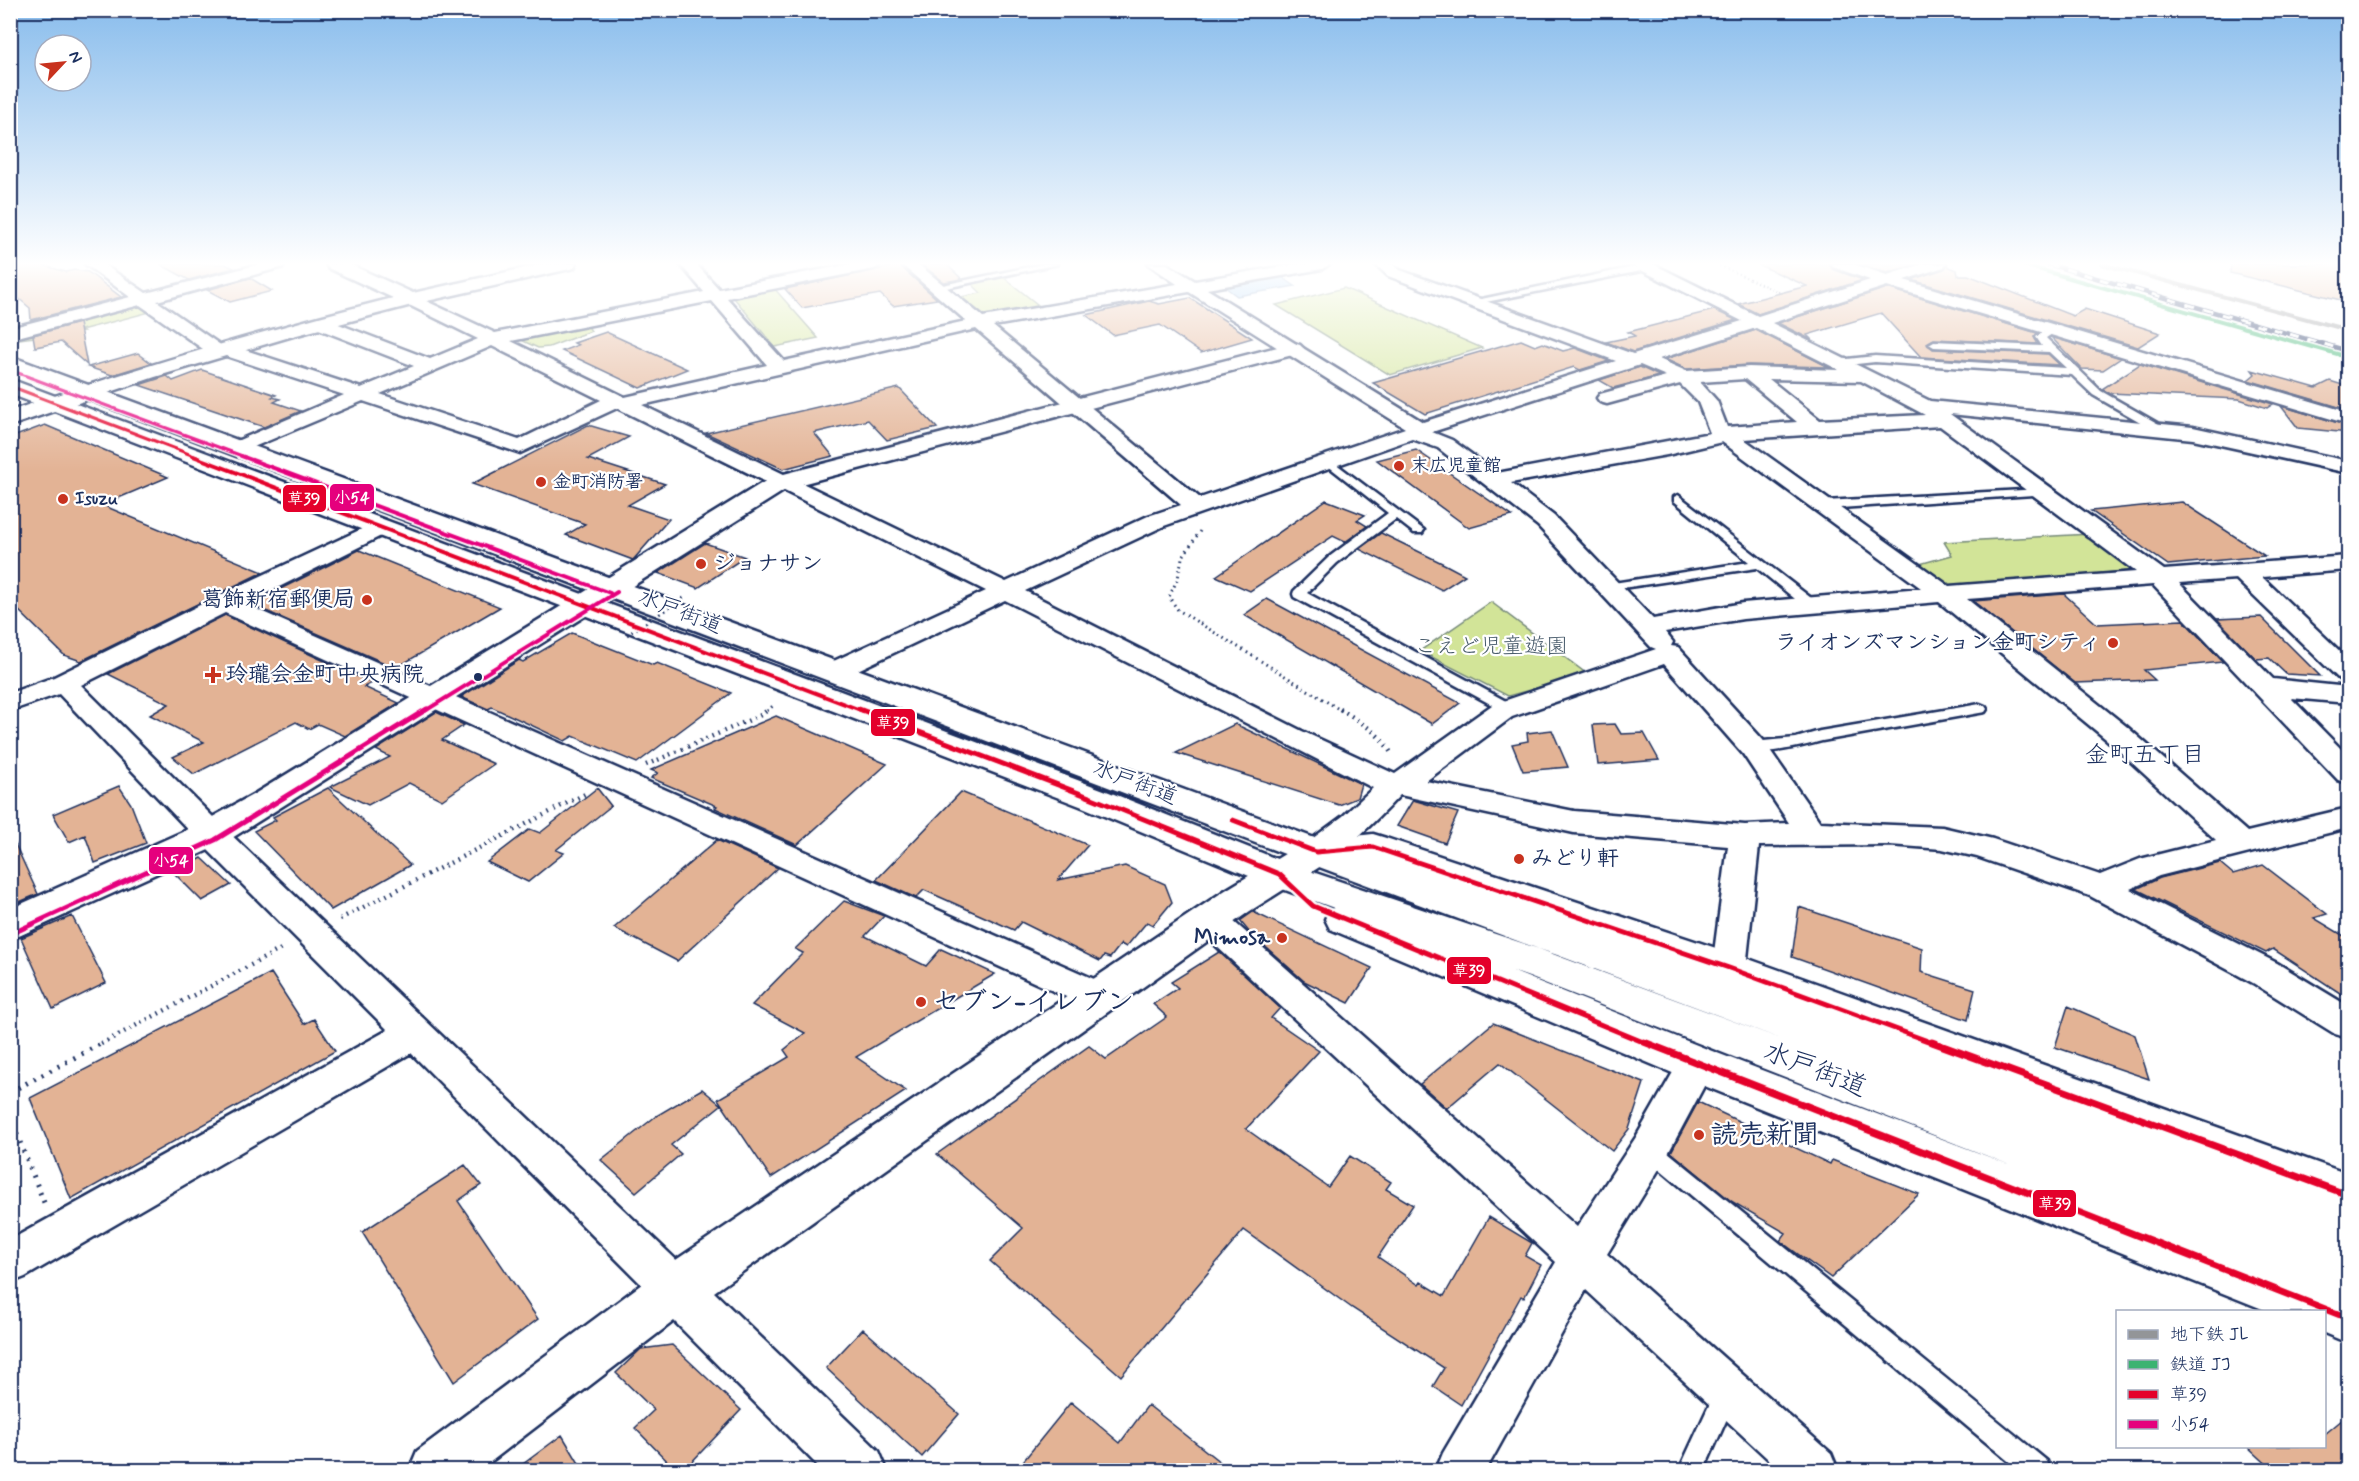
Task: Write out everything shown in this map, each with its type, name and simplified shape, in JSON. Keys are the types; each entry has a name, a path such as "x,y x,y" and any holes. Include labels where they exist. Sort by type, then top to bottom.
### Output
{"main road":[{"path":"10,419 90,391 289,333"},
{"path":"10,926 211,834 781,482 1293,349"},
{"name":"水戸街道","path":"10,362 834,670 1543,966 2298,1233 2349,1273"},
{"name":"水戸街道","path":"10,386 1092,798 1297,863 1373,847 1729,968 2349,1195"},
{"path":"436,1470 676,1289 1098,996 1297,863"},
{"name":"水戸街道","path":"1297,863 1313,906 1697,1064 2349,1318"},
{"name":"水戸街道","path":"2298,1233 2349,1231"},
{"path":"676,1289 860,1470"}],"street":[{"path":"195,333 223,351 520,447 620,402 935,333"},
{"path":"346,333 428,365"},
{"path":"481,333 1006,591 1292,737 1400,784 1574,822 1745,836 1810,833 1942,838 2030,862 2101,888 2265,973 2349,1024"},
{"path":"239,447 428,365 493,339 523,333"},
{"path":"748,333 779,367"},
{"path":"993,333 1076,404 1190,508"},
{"path":"1268,333 1416,431 1445,444 1546,521 1582,556 1607,588 1647,628 1752,747 1810,833"},
{"path":"1561,333 1686,377 1704,396 1715,416 1718,430 1825,505 1946,595 2162,770 2240,844"},
{"path":"834,670 1190,508 1327,460 1716,333"},
{"path":"1782,333 1935,413 2160,578 2349,773"},
{"path":"2063,333 2349,418"},
{"path":"1607,398 1686,377 1749,373 1864,376"},
{"path":"1749,373 1816,428"},
{"path":"1494,480 1667,449 1725,435 1816,428 1935,413 2160,429 2349,467"},
{"path":"10,703 64,683 381,527"},
{"path":"1647,628 1743,611 1810,604 2346,566"},
{"path":"2242,572 2349,673"},
{"path":"223,603 1098,996"},
{"path":"1297,863 1354,823 1400,784 1502,711 1669,653"},
{"path":"64,683 211,834 676,1289"},
{"path":"2266,687 2349,695"},
{"path":"2101,888 2151,867 2349,818"},
{"path":"1729,968 1745,836"},
{"path":"1211,921 1814,1470"},
{"path":"10,1263 415,1033"},
{"path":"1460,1470 1581,1258 1650,1149 1697,1064"}],"lane":[{"path":"2048,333 2041,337 2050,349 2097,393 2160,429"},
{"path":"1935,344 2050,349"},
{"path":"1838,363 1875,359 2075,372"},
{"path":"1327,460 1418,530"},
{"path":"1825,505 2043,492"},
{"path":"1678,499 1810,604"},
{"path":"1396,513 1333,560 1299,594 1510,709"},
{"path":"1607,588 1758,564"},
{"path":"1752,747 1797,743 1820,736 1980,710"},
{"path":"1650,1149 2038,1470"},
{"path":"1691,1470 1728,1391"}],"path":[{"path":"1190,508 1201,530 1182,558 1178,578 1169,597 1178,610 1364,724 1386,743 1400,784"},
{"path":"627,635 685,597"},
{"path":"10,1092 312,933 616,778 760,715 780,701"},
{"path":"10,1117 58,1236"}],"green space":[{"path":"36,333 66,333 11,340"},
{"path":"554,333 585,333 549,347 538,348 521,340"},
{"path":"763,333 814,333 818,338 775,347"},
{"path":"1322,333 1448,333 1482,348 1390,375"},
{"path":"2091,534 2139,570 1947,587 1916,565 1952,555 1944,542"},
{"name":"こえど児童遊園","path":"1491,602 1587,674 1508,696 1420,651"}],"building":[{"path":"81,333 87,365 61,342 35,347 33,335"},
{"path":"608,333 687,369 640,388 562,351 578,345 574,343"},
{"path":"1172,333 1244,333 1252,338 1201,353"},
{"path":"1630,333 1694,333 1633,352 1606,342 1635,336"},
{"path":"1746,333 1762,333 1829,367 1749,365 1686,369 1665,359"},
{"path":"1798,333 1813,333 1807,335 1812,340"},
{"path":"1899,333 2037,333 2034,337 2038,344 1934,339 1927,343 1933,349 2048,354 2060,365 1921,357"},
{"path":"2091,333 2160,333 2138,347"},
{"path":"2051,337 2121,358 2103,370 2082,369"},
{"path":"1521,340 1535,346 1543,343 1563,351 1575,348 1609,361 1580,370 1574,367 1425,414 1373,383"},
{"path":"138,353 151,363 112,375 88,367"},
{"path":"2140,364 2273,404 2267,408 2239,399 2109,393 2102,389"},
{"path":"1640,367 1659,376 1613,388 1599,380"},
{"path":"202,370 276,395 272,397 280,399 274,402 301,411 264,427 139,385 167,376 173,381"},
{"path":"2252,370 2316,388 2330,381 2349,387 2349,410 2248,380 2255,374"},
{"path":"899,388 937,428 887,440 868,420 814,433 833,456 783,469 706,433"},
{"path":"2281,406 2349,426 2349,433 2298,428"},
{"path":"45,425 168,477 102,505 263,572 81,661 64,655 10,602 10,438"},
{"path":"588,425 629,437 588,459 665,484 628,505 669,519 633,560 566,535 585,524 472,484"},
{"path":"1416,450 1512,516 1469,528 1377,460"},
{"path":"1326,500 1365,515 1357,520 1367,526 1345,542 1333,536 1250,591 1216,576"},
{"path":"2182,502 2265,556 2168,565 2091,511"},
{"path":"1381,533 1465,575 1442,590 1359,549"},
{"path":"705,543 745,557 698,588 658,573"},
{"path":"359,550 500,607 396,668 250,604"},
{"name":"ライオンズマンション金町シティ","path":"2064,594 2097,624 2183,620 2223,662 2144,670 2155,680 2075,683 1973,601"},
{"path":"1267,599 1460,703 1432,724 1244,615"},
{"name":"玲瓏会金町中央病院","path":"225,615 372,683 364,687 399,703 345,736 318,724 309,729 296,722 194,774 173,757 204,742 150,715 169,704 108,674"},
{"path":"2261,617 2320,676 2286,674 2269,658 2256,659 2217,619"},
{"path":"572,633 653,665 657,663 731,693 637,763 573,736 565,741 492,707 488,709 461,697 519,660 523,662"},
{"path":"436,712 464,725 442,740 494,764 442,800 409,783 368,805 330,787 390,757 376,750"},
{"path":"776,716 887,764 797,845 715,808 717,806 651,778 658,773 651,770"},
{"path":"1235,724 1361,784 1357,798 1339,805 1176,753"},
{"path":"1615,724 1621,734 1644,733 1659,760 1598,765 1593,725"},
{"path":"1552,730 1568,767 1523,771 1512,744 1528,741 1527,733"},
{"path":"119,786 131,804 146,843 95,863 85,835 69,842 53,814"},
{"path":"328,788 410,865 331,910 254,831 276,820 273,817"},
{"path":"597,788 611,806 556,850 564,853 528,882 487,862 530,829 540,833"},
{"path":"961,792 1088,845 1058,880 1125,866 1165,884 1172,902 1153,925 1147,922 1126,947 1121,944 1110,958 1104,956 1100,961 1021,922 1014,930 924,890 916,898 876,880"},
{"path":"1413,800 1458,813 1445,843 1397,826"},
{"path":"10,833 38,894 10,906"},
{"path":"717,840 778,868 677,961 614,928"},
{"path":"202,858 231,885 202,901 174,873"},
{"path":"2220,863 2233,874 2263,865 2327,914 2314,918 2349,939 2349,999 2273,949 2266,953 2136,889 2160,878"},
{"path":"844,901 884,916 865,936 926,966 941,949 995,974 856,1057 906,1091 771,1178 718,1099 789,1057 784,1050 805,1033 752,1005 803,953 795,949"},
{"path":"1799,907 1922,948 1921,972 1975,989 1968,1020 1792,957"},
{"path":"1253,912 1372,968 1349,1003 1304,981 1250,933 1240,921"},
{"path":"72,916 106,983 53,1009 21,938"},
{"path":"1219,952 1280,1008 1271,1018 1319,1051 1246,1129 1328,1187 1350,1156 1391,1182 1386,1189 1413,1205 1378,1257 1419,1285 1421,1282 1444,1296 1489,1217 1532,1243 1525,1256 1541,1265 1524,1298 1521,1296 1461,1405 1433,1386 1444,1368 1352,1308 1244,1230 1121,1376 990,1261 1023,1228 937,1154 1089,1046 1106,1059 1167,1017 1153,1004 1178,988 1171,982"},
{"path":"271,973 304,1024 314,1019 335,1051 71,1199 30,1098"},
{"path":"2068,1006 2135,1035 2149,1079 2055,1047"},
{"path":"1493,1023 1644,1083 1629,1129 1612,1151 1500,1063 1447,1108 1420,1084"},
{"path":"702,1089 721,1105 671,1145 681,1154 636,1192 601,1160 656,1116"},
{"path":"1698,1102 1830,1164 1832,1160 1919,1194 1831,1278 1780,1241 1786,1233 1731,1201 1671,1152"},
{"path":"465,1165 481,1185 458,1201 538,1319 454,1382 362,1232"},
{"path":"863,1329 959,1414 922,1457 826,1368"},
{"path":"672,1345 741,1410 684,1470 676,1470 635,1428 654,1410 616,1373 641,1349"},
{"path":"1071,1402 1120,1443 1148,1405 1230,1470 1016,1470"},
{"path":"2349,1414 2349,1470 2273,1470 2249,1448 2326,1448 2326,1433"},
{"path":"562,1435 583,1470 515,1470"}],"railway":[{"path":"2286,333 2348,351"}],"rail line":[{"name":"JJ","path":"2264,333 2348,357"}],"transit line":[{"name":"小54","path":"10,370 610,593"},
{"name":"草39","path":"10,386 1092,798 1279,874 1313,906 1697,1064 2348,1318"},
{"name":"小54","path":"13,933 215,840 617,592"},
{"name":"草39","path":"1233,820 1316,852 1373,847 1729,968 2348,1195"}],"place":[{"name":"末広児童館","path":"1399,466"},
{"name":"金町消防署","path":"541,482"},
{"name":"Isuzu","path":"63,499"},
{"name":"ジョナサン","path":"701,564"},
{"name":"葛飾新宿郵便局","path":"367,600"},
{"name":"ライオンズマンション金町シティ","path":"2113,643"},
{"name":"玲瓏会金町中央病院","path":"213,675"},
{"name":"みどり軒","path":"1519,859"},
{"name":"Mimosa","path":"1282,938"},
{"name":"セブン-イレブン","path":"921,1002"},
{"name":"読売新聞","path":"1699,1135"}],"district":[{"name":"金町五丁目","path":"2145,755"}]}
